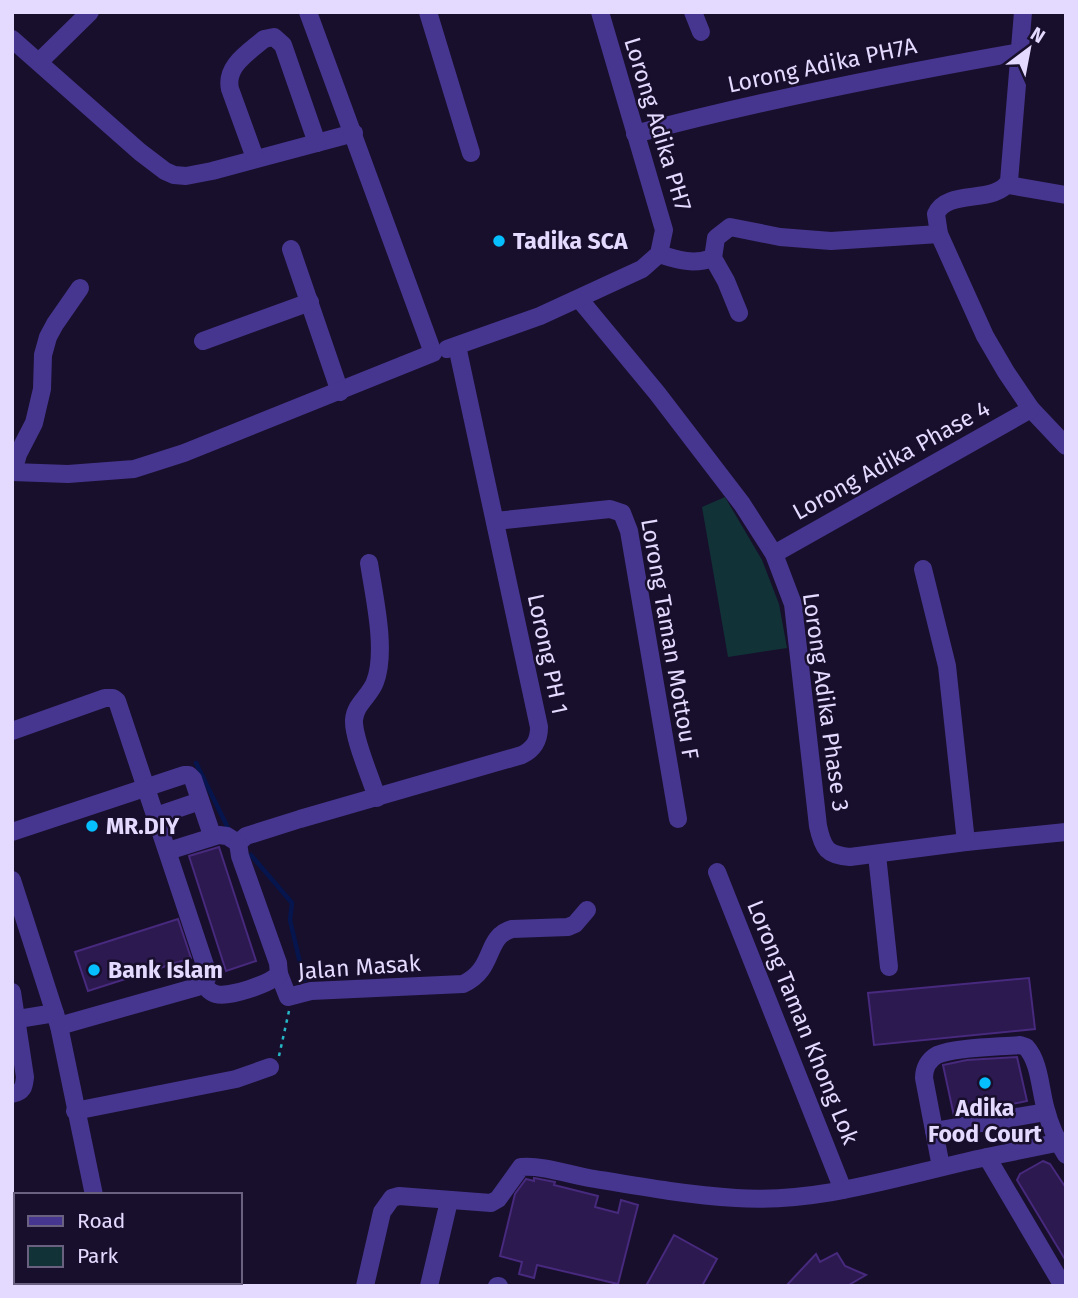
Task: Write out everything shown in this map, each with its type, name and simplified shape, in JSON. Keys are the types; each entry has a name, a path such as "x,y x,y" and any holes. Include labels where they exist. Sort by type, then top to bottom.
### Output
{"street":[{"path":"38,62 90,12"},
{"path":"307,12 354,133 433,353"},
{"path":"428,12 471,153"},
{"name":"Lorong Adika PH7","path":"600,12 664,230 659,254"},
{"path":"693,12 701,32"},
{"path":"1023,12 1010,176 1007,185 999,190 944,204 936,214 939,234 985,336 1031,410 1066,446"},
{"path":"12,39 165,171 186,176 354,133"},
{"path":"255,159 230,89 229,73 264,39 280,40 317,143"},
{"path":"287,54 318,43"},
{"name":"Lorong Adika PH7A","path":"635,134 814,91 1020,52"},
{"path":"1007,185 1066,194"},
{"path":"739,313 713,258 716,238 730,227 780,237 831,241 939,234"},
{"path":"291,249 340,392"},
{"path":"80,288 48,337 43,355 42,389 34,423 12,472 68,474 134,469 184,453 433,353 580,300 642,270 659,254 682,261 701,262 713,258"},
{"name":"Lorong Adika Phase 3","path":"580,300 657,393 734,493 774,554 793,604 821,839 825,848 835,856 850,858 1066,832"},
{"path":"203,341 310,302"},
{"name":"Lorong PH 1","path":"238,844 246,836 522,755 533,749 538,740 539,727 457,346"},
{"name":"Lorong Adika Phase 4","path":"774,554 1031,410"},
{"name":"Lorong Taman Mottou F","path":"495,521 610,509 622,513 629,531 678,819"},
{"path":"369,563 377,628 378,669 375,683 360,704 354,719 355,732 377,798"},
{"path":"923,569 947,666 966,842"},
{"path":"12,731 105,698 113,698 120,705 206,971 203,984 57,1019 14,1020"},
{"path":"12,832 189,775 193,779 212,835"},
{"path":"156,817 200,801"},
{"path":"168,851 212,835 227,836 238,844 288,997"},
{"path":"877,855 889,967"},
{"name":"Lorong Taman Khong Lok","path":"718,872 843,1190"},
{"path":"12,880 57,1019 93,1193"},
{"name":"Jalan Masak","path":"288,997 311,991 463,984 478,975 488,959 492,945 504,932 512,929 568,927 575,924 587,910"},
{"path":"203,984 217,995 226,995 269,982 279,974"},
{"path":"12,992 14,1020 25,1077 23,1088 19,1093 12,1094"},
{"path":"365,1286 382,1212 392,1198 399,1196 495,1202 517,1170 524,1166 736,1198 793,1197 843,1190 987,1157 1063,1146 1046,1112 1033,1058 1026,1046 956,1051 938,1055 929,1061 924,1071 941,1167"},
{"path":"75,1111 236,1079 271,1067"},
{"path":"934,1131 1046,1112"},
{"path":"987,1157 1063,1286"},
{"path":"429,1286 449,1201"}],"path":[{"name":"Jalan Masak","path":"271,1067 279,1054 290,1006 288,997"}],"green space":[{"path":"725,497 762,560 779,604 787,648 728,657 702,507"}],"building":[{"path":"219,847 256,961 226,971 189,856"},
{"path":"178,919 191,958 88,991 75,952"},
{"path":"1029,978 1035,1029 874,1045 868,993"},
{"name":"Adika Food Court","path":"1017,1057 1027,1101 954,1116 943,1065 967,1060"},
{"path":"1043,1161 1050,1164 1066,1188 1066,1261 1017,1180 1020,1174"},
{"path":"534,1178 598,1196 595,1207 618,1213 621,1200 638,1205 618,1284 537,1265 534,1278 519,1274 522,1262 500,1256 515,1194 526,1179 534,1181"},
{"path":"674,1235 717,1259 702,1286 646,1286"},
{"path":"837,1253 845,1266 866,1275 847,1286 786,1286 816,1254 820,1262"}],"waterway":[{"path":"196,763 228,828"},
{"path":"251,855 292,903 290,920 304,980"}],"place":[{"name":"Tadika SCA","path":"499,241"},
{"name":"MR.DIY","path":"92,826"},
{"name":"Bank Islam","path":"94,970"},
{"name":"Adika Food Court","path":"985,1083"}]}
